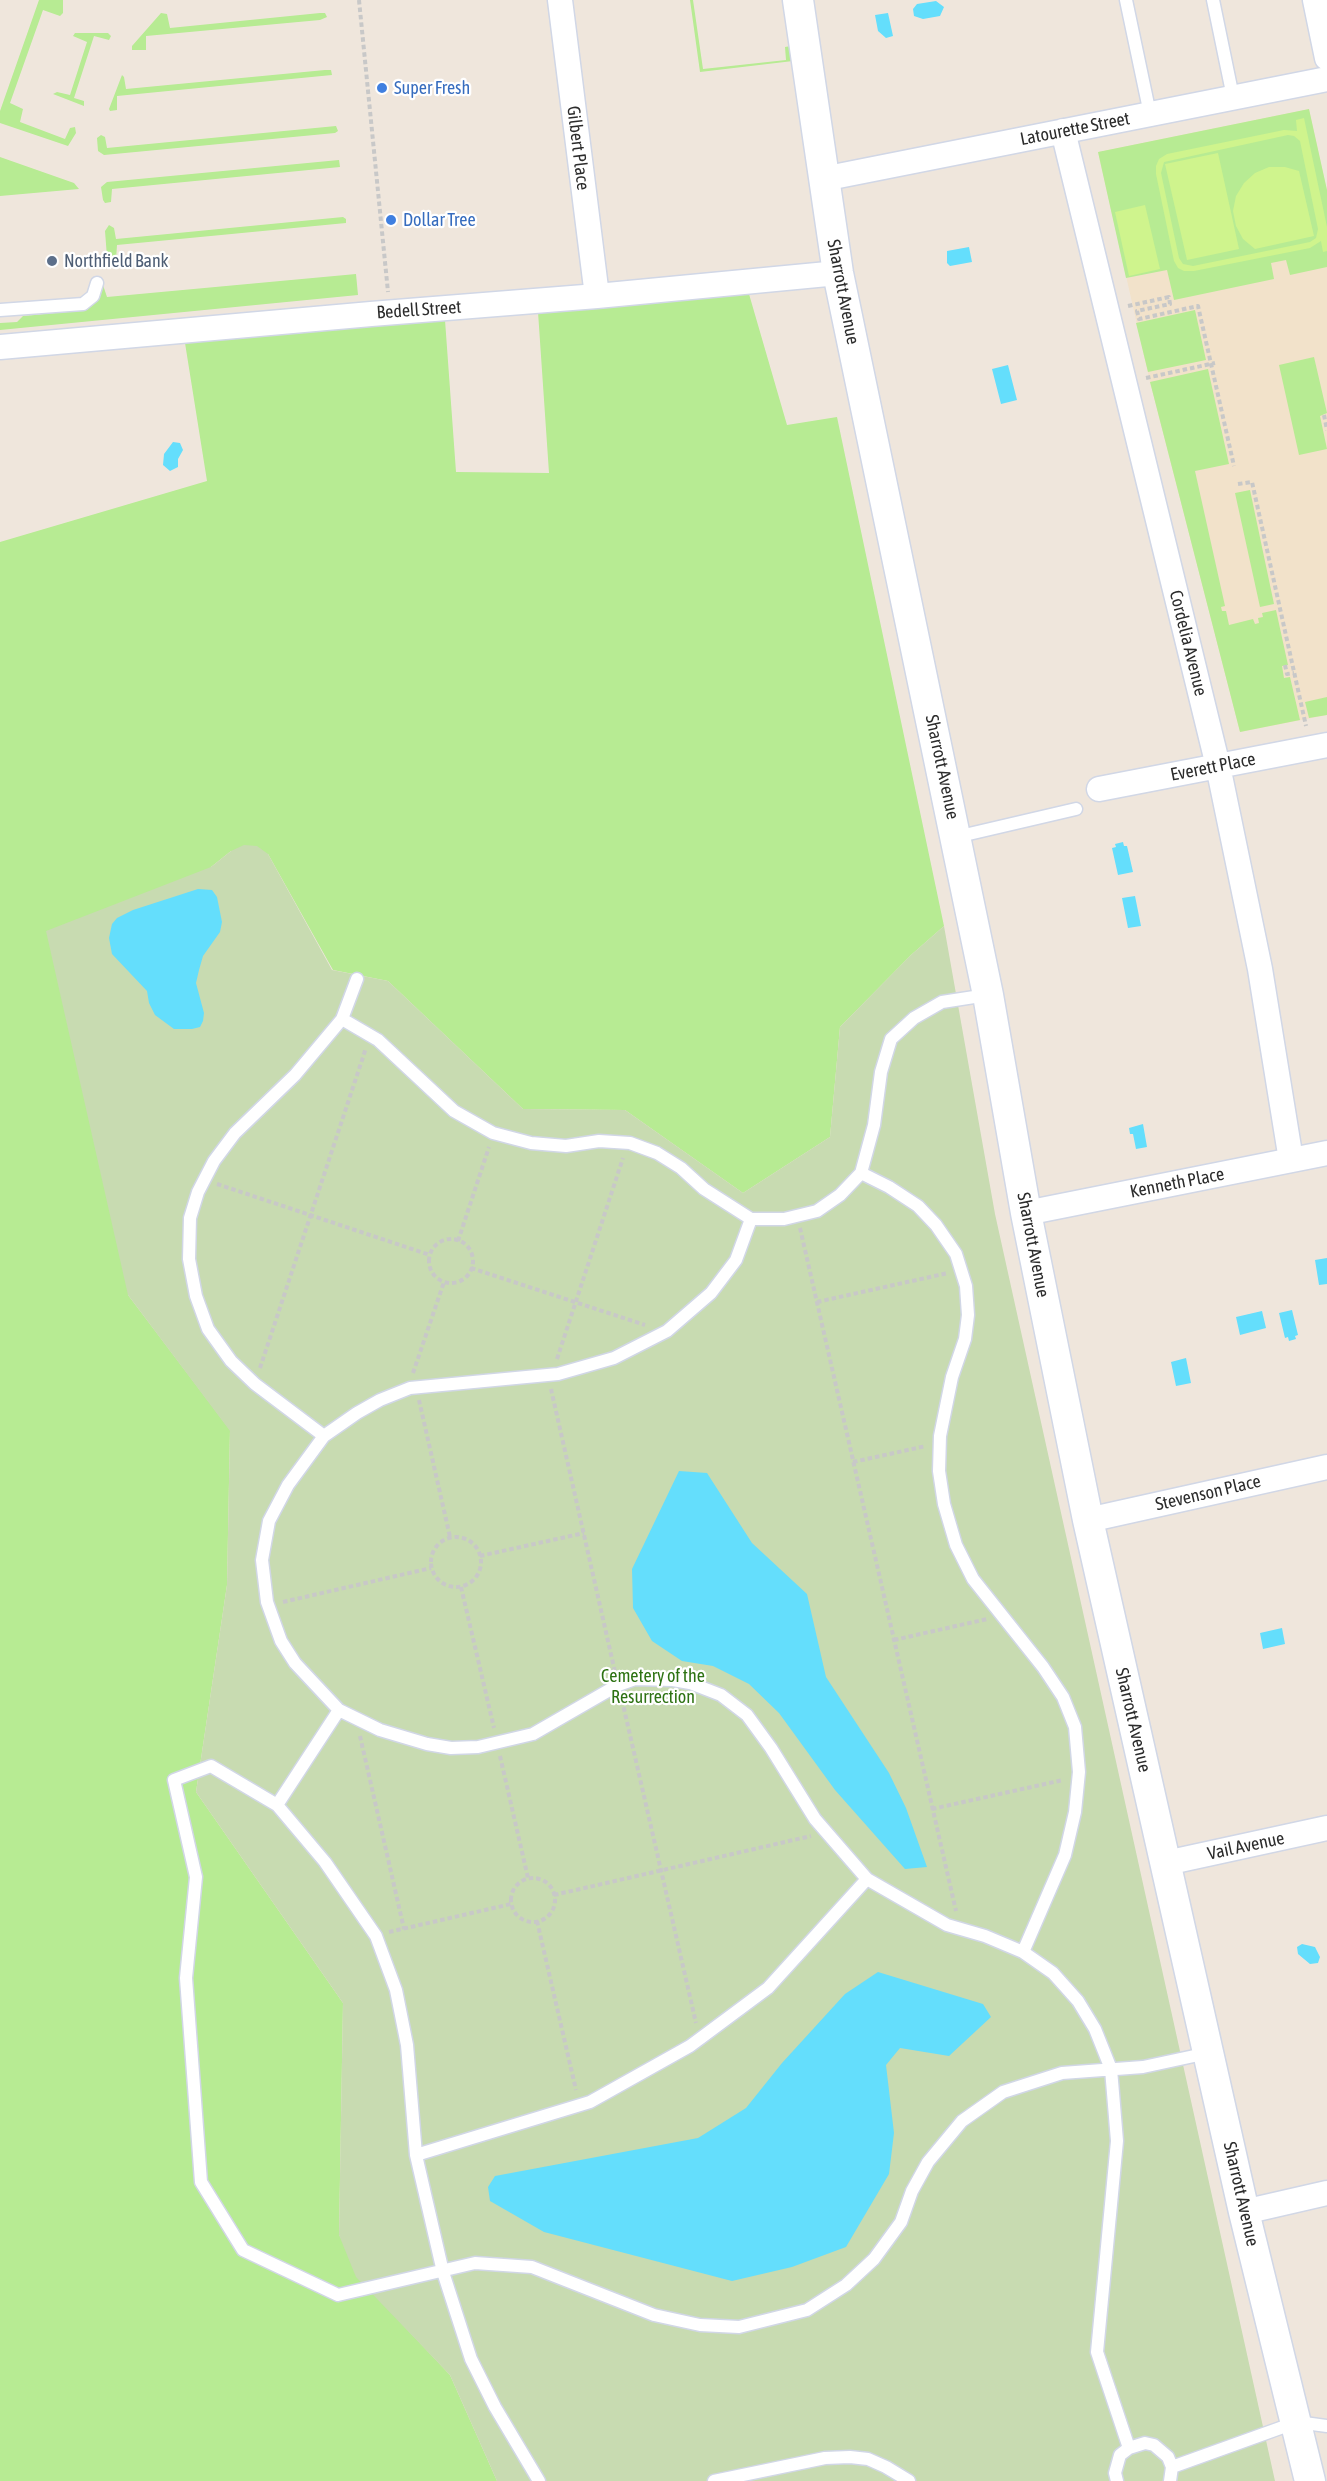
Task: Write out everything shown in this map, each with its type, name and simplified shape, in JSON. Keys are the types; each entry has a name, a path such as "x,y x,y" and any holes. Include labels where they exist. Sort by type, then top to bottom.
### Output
{"street":[{"name":"Gilbert Place","path":"560,0 597,296"},
{"name":"Sharrott Avenue","path":"798,0 838,273 988,995 1026,1213 1088,1520 1244,2212 1310,2481"},
{"path":"1316,0 1327,58"},
{"name":"Latourette Street","path":"823,179 1327,79"},
{"name":"Cordelia Avenue","path":"1063,131 1218,766 1260,969 1291,1160"},
{"name":"Bedell Street","path":"0,347 838,273"},
{"name":"Everett Place","path":"1100,789 1327,745"},
{"name":"Kenneth Place","path":"1026,1213 1327,1153"},
{"name":"Stevenson Place","path":"1088,1520 1327,1467"},
{"name":"Vail Avenue","path":"1166,1863 1327,1828"},
{"path":"1244,2212 1327,2193"}],"lane":[{"path":"1126,0 1150,114"},
{"path":"1213,0 1233,97"},
{"path":"0,310 83,304 93,296 97,283"},
{"path":"956,837 1076,809"},
{"path":"324,1436 255,1384 231,1361 208,1329 196,1296 189,1259 190,1218 198,1192 221,1151 236,1133 296,1075 342,1019 357,979"},
{"path":"342,1019 378,1040 454,1111 493,1133 531,1143 566,1146 599,1141 630,1143 657,1153 681,1168 704,1189 751,1220 784,1219 817,1211 840,1195 861,1173 874,1125 881,1072 891,1039 914,1018 942,1002 988,995"},
{"path":"861,1173 889,1187 918,1206 936,1225 956,1254 966,1286 968,1315 965,1339 948,1393 940,1436 939,1471 944,1504 956,1545 974,1579 1043,1667 1063,1697 1075,1727 1078,1772 1075,1812 1065,1855 1023,1952"},
{"path":"751,1220 736,1260 711,1293 668,1331 614,1359 558,1374 410,1388 365,1409 324,1436 288,1485 269,1521 262,1560 267,1602 281,1641 295,1663 339,1710 380,1730 427,1744 451,1748 478,1748 534,1734 618,1685 635,1679 690,1683 721,1695 747,1715 816,1819 867,1879 947,1925 985,1936 1023,1952 1053,1973 1078,2001 1095,2029 1111,2069 1117,2141 1096,2352 1129,2448"},
{"path":"277,1805 339,1710"},
{"path":"539,2481 495,2407 471,2360 443,2272 416,2155 408,2045 396,1990 376,1936 325,1862 277,1805 211,1766 174,1780 196,1877 186,1978 201,2182 243,2250 338,2295 443,2272 475,2263 532,2267 654,2315 700,2325 739,2327 807,2310 846,2285 874,2259 901,2222 912,2191 928,2162 962,2121 1002,2092 1062,2073 1143,2067 1208,2053"},
{"path":"416,2155 590,2102 690,2046 768,1988 867,1879"},
{"path":"1172,2467 1297,2422 1327,2426"},
{"path":"1117,2481 1116,2464 1120,2456 1129,2448 1145,2443 1154,2445 1168,2457 1172,2467 1170,2481"},
{"path":"714,2481 825,2458 850,2457 868,2459 886,2467 904,2480"}],"path":[{"path":"359,0 388,296"},
{"path":"1128,306 1169,297 1170,304 1137,311 1139,319 1198,306 1213,363 1234,466"},
{"path":"1146,378 1213,363"},
{"path":"1324,415 1327,430"},
{"path":"1238,484 1252,482 1306,726"},
{"path":"1285,665 1287,674 1294,673"},
{"path":"259,1372 366,1047"},
{"path":"458,1241 490,1144"},
{"path":"556,1363 625,1154"},
{"path":"215,1183 430,1255"},
{"path":"800,1227 956,1912"},
{"path":"443,1241 458,1241 469,1249 472,1256 471,1268 466,1277 460,1281 444,1282 430,1269 430,1255 437,1244 443,1241"},
{"path":"471,1268 651,1327"},
{"path":"817,1302 950,1272"},
{"path":"413,1374 444,1282"},
{"path":"550,1387 615,1672"},
{"path":"418,1396 450,1537"},
{"path":"853,1462 927,1446"},
{"path":"480,1556 584,1533"},
{"path":"450,1537 466,1539 473,1544 480,1556 478,1574 461,1587 442,1584 431,1568 432,1553 436,1546 450,1537"},
{"path":"278,1603 431,1568"},
{"path":"461,1587 495,1731"},
{"path":"894,1640 988,1619"},
{"path":"621,1697 696,2027"},
{"path":"360,1735 404,1929"},
{"path":"500,1755 528,1878"},
{"path":"932,1809 1064,1780"},
{"path":"554,1894 814,1836"},
{"path":"528,1878 543,1880 549,1884 554,1894 554,1905 551,1912 537,1921 518,1917 511,1904 512,1891 522,1880 528,1878"},
{"path":"386,1933 511,1904"},
{"path":"537,1921 577,2092"}],"shaded area":[{"path":"1309,109 1327,190 1327,715 1240,732 1150,382 1098,152"}],"green space":[{"path":"39,0 63,0 63,13 60,16 43,10 10,103 23,109 20,122 65,139 70,128 75,127 76,133 68,146 0,123 0,111"},
{"path":"690,0 693,0 703,69 786,60 785,47 791,46 793,61 700,72"},
{"path":"161,13 167,14 170,28 320,13 325,13 327,17 320,20 146,36 146,50 132,50 132,46"},
{"path":"75,33 108,33 111,36 109,40 94,36 74,98 84,101 84,106 53,94 57,92 70,95 87,42 73,36"},
{"path":"331,70 332,75 117,96 117,110 110,111 109,109 122,75 126,89"},
{"path":"1309,109 1327,190 1327,267 1290,275 1286,260 1271,263 1274,279 1174,300 1167,270 1126,278 1098,152"},
{"path":"1304,118 1327,227 1327,251 1323,252 1321,241 1310,248 1194,271 1184,271 1178,268 1174,261 1156,174 1159,159 1167,154 1284,130 1297,131 1296,120","holes":["1288,135 1300,141 1318,229 1316,238 1310,242 1193,266 1183,264 1179,258 1161,173 1164,162"]},
{"path":"336,126 338,131 335,133 104,155 98,151 97,138 101,135 105,137 107,148"},
{"path":"1218,153 1239,249 1187,260 1165,164"},
{"path":"0,157 74,183 79,189 0,196"},
{"path":"339,160 340,167 112,189 111,202 105,203 101,187 107,182"},
{"path":"1269,167 1285,167 1299,171 1314,236 1255,249 1243,239 1236,226 1233,211 1236,196 1244,183 1255,173"},
{"path":"1145,205 1160,269 1129,276 1115,212"},
{"path":"343,217 346,223 117,245 116,260 110,261 107,257 105,231 109,225 114,228 116,239"},
{"path":"356,274 358,295 0,330 0,323 17,322 23,316 87,310 100,296 103,285 107,297"},
{"path":"749,294 787,425 837,417 944,926 911,955 840,1027 830,1137 743,1193 625,1110 523,1109 388,981 333,970 268,854 231,851 211,867 128,1295 230,1430 227,1585 196,1792 343,2003 339,2235 402,2324 450,2375 497,2481 0,2481 0,542 207,481 185,343 445,320 456,472 549,473 538,312"},
{"path":"1195,310 1206,360 1148,372 1136,323"},
{"path":"1314,357 1327,413 1320,416 1327,449 1299,455 1279,365"},
{"path":"1208,369 1229,464 1195,471 1225,606 1221,607 1222,611 1226,611 1229,625 1253,619 1255,624 1259,623 1258,618 1263,617 1262,613 1276,610 1288,665 1282,666 1284,678 1290,677 1300,720 1240,732 1150,382"},
{"path":"1250,490 1274,604 1260,607 1235,493"},
{"path":"1327,697 1327,715 1309,718 1305,702"},
{"name":"Cemetery of the Resurrection","path":"244,845 257,846 268,854 332,970 388,981 523,1109 625,1110 743,1193 830,1137 840,1027 911,955 944,926 995,1214 1275,2481 497,2481 450,2375 356,2277 339,2235 343,2003 196,1792 227,1585 230,1431 128,1295 46,931 211,867 231,851"}],"water":[{"path":"936,1 944,7 940,16 923,19 914,16 913,9 917,4"},
{"path":"888,13 893,36 886,38 878,31 875,15"},
{"path":"969,247 972,262 950,266 947,263 947,251"},
{"path":"1008,365 1017,400 1001,404 992,369"},
{"path":"173,442 180,443 183,450 178,459 178,467 170,471 163,465 164,454"},
{"path":"1123,842 1124,846 1127,846 1133,872 1118,875 1112,848 1116,847 1115,844"},
{"path":"198,889 212,890 217,897 222,922 220,932 203,956 196,983 204,1013 203,1021 200,1027 174,1029 155,1015 149,1003 147,991 112,954 109,938 112,924 117,918 133,910"},
{"path":"1135,896 1141,926 1128,928 1122,898"},
{"path":"1143,1124 1147,1147 1136,1149 1133,1134 1130,1134 1129,1128"},
{"path":"1327,1258 1327,1284 1319,1285 1315,1260"},
{"path":"1292,1310 1298,1335 1295,1336 1296,1339 1289,1341 1288,1337 1285,1338 1279,1313"},
{"path":"1262,1311 1266,1328 1240,1335 1236,1317"},
{"path":"1186,1358 1191,1383 1176,1386 1171,1362"},
{"path":"679,1471 707,1473 752,1543 807,1594 826,1677 889,1773 906,1808 927,1867 905,1869 835,1790 779,1713 749,1684 713,1666 682,1661 652,1641 633,1608 632,1569"},
{"path":"1282,1628 1285,1644 1263,1649 1260,1633"},
{"path":"1302,1944 1315,1947 1320,1957 1318,1963 1310,1964 1298,1954 1297,1947"},
{"path":"878,1972 983,2004 991,2017 949,2056 900,2048 886,2065 894,2133 889,2174 846,2247 792,2267 732,2281 544,2232 490,2201 488,2187 495,2176 698,2138 746,2108 782,2063 845,1994"}],"place":[{"name":"Super Fresh","path":"382,88"},
{"name":"Dollar Tree","path":"391,220"},
{"name":"Northfield Bank","path":"52,261"}]}
